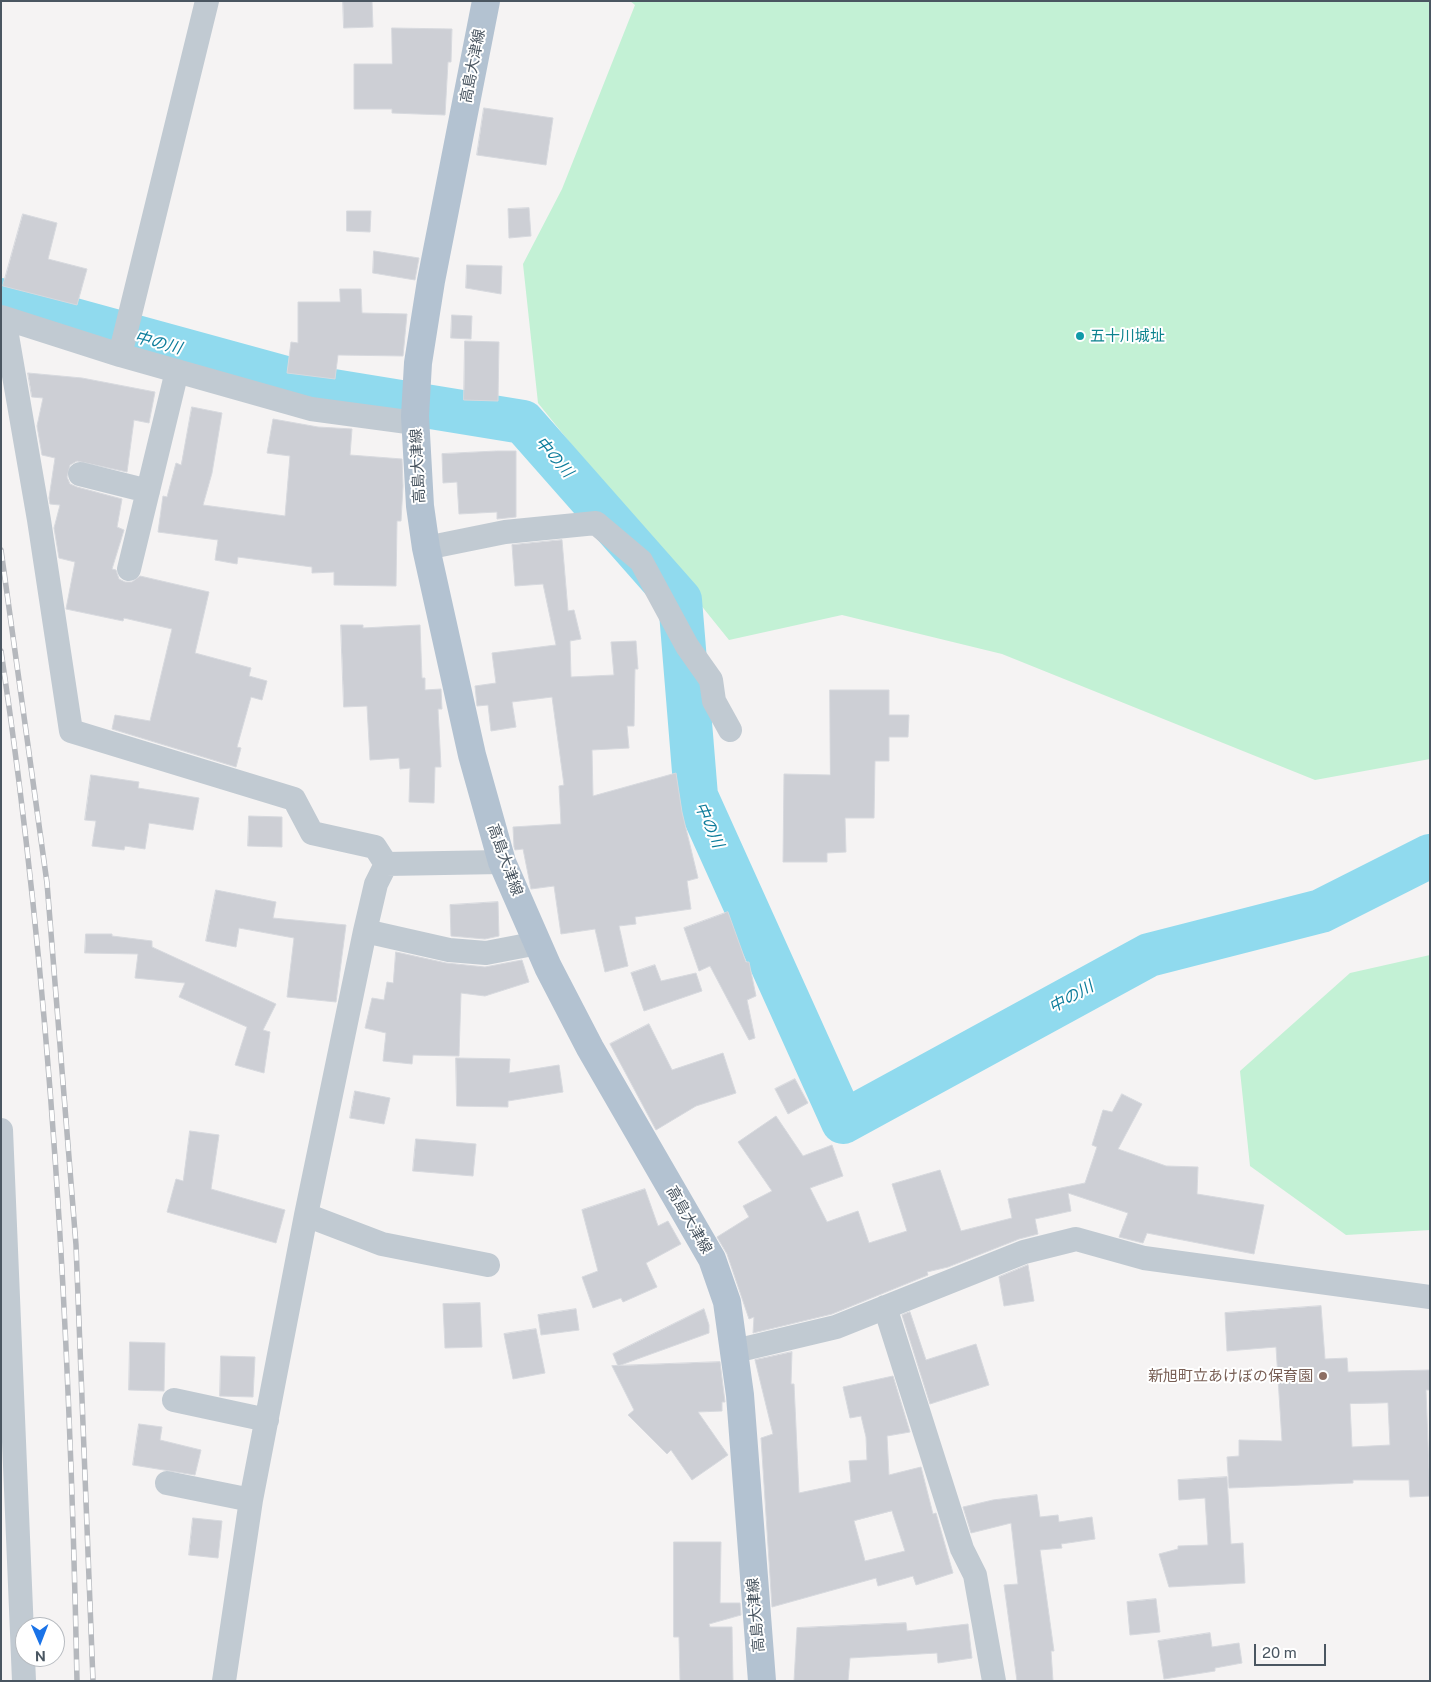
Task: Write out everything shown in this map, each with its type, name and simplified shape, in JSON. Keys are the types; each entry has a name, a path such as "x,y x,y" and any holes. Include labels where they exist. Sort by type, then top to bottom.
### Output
{"main road":[{"name":"高島大津線","path":"486,1 431,281 415,412 420,506 426,548 472,755 502,862 538,943 590,1048 712,1259 727,1302 740,1395 762,1681"}],"street":[{"path":"120,355 208,1"},
{"path":"386,864 375,847 312,833 294,799 71,731 39,520 2,318 120,355 311,409 415,412"},
{"path":"129,569 177,371"},
{"path":"80,474 148,491"},
{"path":"426,548 505,532 596,523 641,561 687,646 711,680 714,701 730,730"},
{"path":"386,864 502,862"},
{"path":"224,1681 251,1500 306,1215 365,931 376,884 386,864"},
{"path":"365,931 449,950 486,953 538,943"},
{"path":"1,1130 24,1681"},
{"path":"306,1215 382,1244 488,1265"},
{"path":"735,1351 836,1327 1024,1252 1076,1239 1144,1258 1430,1297"},
{"path":"885,1307 962,1549 975,1575 994,1681"},
{"path":"174,1400 267,1420"},
{"path":"167,1482 251,1500"}],"green space":[{"path":"630,1 1430,1 1430,759 1315,780 1002,654 842,615 729,640 538,403 523,264 562,189 635,5"},
{"path":"1430,955 1430,1230 1346,1235 1250,1166 1240,1071 1350,973"}],"building":[{"path":"343,1 372,1 373,27 344,28"},
{"path":"392,28 452,29 451,62 448,62 445,115 392,113 392,109 354,109 354,64 392,64"},
{"path":"484,108 553,118 546,165 477,155"},
{"path":"529,208 531,236 509,238 508,209"},
{"path":"347,211 371,211 370,232 347,231"},
{"path":"23,214 57,223 48,259 87,269 77,305 3,286"},
{"path":"374,251 419,258 415,280 373,273"},
{"path":"467,265 502,266 501,294 466,288"},
{"path":"340,289 361,289 362,313 407,314 403,356 338,355 335,379 287,373 291,342 298,343 298,302 340,302"},
{"path":"452,315 472,316 471,339 451,338"},
{"path":"465,341 499,342 498,401 464,400"},
{"path":"28,373 82,378 155,392 149,423 134,420 127,472 77,461 70,465 67,477 70,484 77,487 122,499 117,527 124,530 112,569 116,570 119,579 125,582 132,582 140,576 209,592 195,653 251,668 249,676 267,681 262,700 251,697 237,747 241,748 236,767 112,729 115,715 150,721 172,629 124,618 123,621 66,609 75,562 59,558 54,528 60,505 50,504 49,498 55,458 42,455 37,426 43,398 32,397"},
{"path":"192,407 222,413 212,473 203,505 285,516 290,456 267,453 273,419 318,427 352,429 350,455 402,459 403,486 401,521 397,521 396,586 334,585 334,572 312,573 312,567 238,557 237,564 215,560 218,540 158,532 163,496 167,497 176,463 181,465"},
{"path":"516,451 516,517 497,519 497,512 459,514 457,482 443,483 442,454"},
{"path":"562,540 568,611 574,610 581,639 570,641 571,677 614,675 611,642 636,641 638,669 635,669 634,726 627,726 629,748 592,750 593,796 676,773 682,812 698,878 687,881 691,909 635,917 636,924 619,926 628,966 605,972 595,929 561,934 554,886 531,889 523,849 515,850 514,847 513,827 561,824 559,786 564,785 552,697 512,702 516,727 491,731 488,705 477,706 475,686 496,683 492,653 556,645 543,584 515,586 512,545"},
{"path":"341,625 363,625 363,628 420,625 422,678 425,678 425,690 441,689 442,709 438,709 441,767 435,767 434,803 409,802 410,768 400,769 399,758 370,760 367,706 344,707"},
{"path":"830,690 889,690 889,715 909,715 908,737 889,737 889,761 875,761 874,818 845,818 846,852 827,853 827,862 783,862 784,774 830,775"},
{"path":"91,775 139,782 138,788 199,798 193,830 149,823 145,849 125,846 124,850 92,846 96,821 85,820"},
{"path":"249,816 282,817 282,847 248,846"},
{"path":"216,890 276,902 273,918 346,925 336,1002 287,997 294,938 239,928 236,947 206,941"},
{"path":"498,902 499,936 485,939 451,936 450,905"},
{"path":"728,912 746,962 749,962 756,996 747,1000 755,1038 749,1040 710,966 699,971 684,928"},
{"path":"86,934 112,934 112,936 152,941 152,947 276,1004 263,1030 270,1032 264,1073 235,1065 247,1027 179,997 185,983 135,978 138,954 85,953"},
{"path":"396,952 446,963 485,967 522,960 529,982 485,996 461,993 459,1056 413,1055 412,1064 383,1061 386,1033 365,1028 372,998 384,1000 387,982 393,983"},
{"path":"655,965 661,981 696,973 702,991 644,1011 631,973"},
{"path":"649,1024 672,1070 723,1053 736,1093 696,1106 656,1130 610,1044"},
{"path":"456,1058 510,1059 509,1073 559,1065 563,1092 508,1101 508,1107 457,1106"},
{"path":"795,1079 808,1103 788,1114 775,1089"},
{"path":"355,1091 390,1098 384,1124 350,1118"},
{"path":"1122,1094 1142,1104 1118,1149 1166,1166 1198,1167 1197,1194 1264,1205 1254,1254 1147,1233 1143,1243 1119,1237 1128,1213 1068,1193 1071,1211 1035,1219 1038,1234 1019,1239 948,1267 927,1272 928,1275 832,1314 753,1333 754,1317 749,1319 727,1254 717,1237 749,1217 743,1206 772,1191 738,1142 776,1116 803,1156 832,1145 843,1176 810,1188 827,1222 858,1211 869,1243 907,1231 892,1184 940,1170 961,1231 1012,1218 1008,1199 1085,1183 1097,1147 1092,1145 1103,1110 1112,1112"},
{"path":"190,1131 219,1135 211,1189 285,1210 276,1243 167,1212 176,1179 183,1181"},
{"path":"416,1139 476,1144 473,1176 413,1171"},
{"path":"645,1189 658,1226 668,1221 681,1244 646,1263 657,1287 623,1302 621,1298 593,1308 582,1277 598,1271 582,1210"},
{"path":"1028,1265 1034,1301 1004,1306 999,1277"},
{"path":"480,1303 482,1347 445,1348 443,1304"},
{"path":"1321,1306 1325,1359 1347,1358 1348,1372 1430,1370 1430,1390 1426,1390 1430,1496 1410,1497 1409,1480 1353,1480 1353,1483 1229,1488 1227,1457 1239,1456 1239,1440 1282,1441 1276,1347 1227,1351 1225,1313","holes":["1388,1403 1390,1445 1352,1447 1350,1404"]},
{"path":"576,1309 579,1330 541,1335 538,1315"},
{"path":"704,1309 709,1325 709,1333 618,1366 613,1354"},
{"path":"910,1312 926,1360 976,1344 989,1385 930,1404 902,1315"},
{"path":"536,1329 545,1373 513,1379 504,1334"},
{"path":"130,1342 165,1343 164,1391 129,1390"},
{"path":"792,1352 791,1384 794,1384 799,1493 851,1482 849,1461 867,1460 866,1437 861,1416 850,1418 843,1387 893,1376 910,1432 887,1436 889,1475 921,1467 933,1514 936,1513 953,1573 916,1585 913,1576 878,1586 876,1578 772,1607 761,1438 773,1434 755,1360","holes":["892,1511 905,1551 865,1561 854,1521"]},
{"path":"221,1356 255,1357 253,1397 220,1396"},
{"path":"720,1362 725,1402 722,1402 722,1411 698,1412 728,1455 692,1480 671,1450 667,1454 628,1415 634,1410 612,1366"},
{"path":"139,1424 162,1427 160,1440 201,1450 195,1475 133,1465"},
{"path":"1227,1477 1231,1544 1243,1543 1245,1583 1169,1587 1159,1554 1178,1549 1178,1546 1208,1545 1205,1498 1179,1500 1178,1480"},
{"path":"1037,1495 1040,1517 1058,1515 1059,1522 1092,1517 1095,1539 1061,1544 1062,1548 1040,1550 1054,1651 1051,1651 1053,1681 1017,1681 1004,1585 1018,1584 1011,1523 971,1533 963,1507 993,1500"},
{"path":"193,1518 222,1521 218,1558 189,1555"},
{"path":"674,1542 721,1542 720,1603 740,1603 741,1615 709,1624 710,1627 732,1627 733,1681 680,1681 679,1637 674,1637"},
{"path":"1156,1599 1160,1632 1130,1635 1127,1602"},
{"path":"906,1623 907,1631 968,1624 972,1658 938,1663 937,1653 850,1658 848,1681 794,1681 797,1628"},
{"path":"1210,1633 1212,1647 1239,1643 1242,1663 1215,1668 1215,1671 1164,1679 1158,1641"}],"waterway":[{"name":"中の川","path":"1,300 333,391 523,422 680,600 696,796 843,1122 1149,955 1321,911 1430,856"}],"railway":[{"path":"1,550 47,883 76,1245 93,1681"},
{"path":"1,651 19,779 33,907 56,1164 69,1423 77,1681"}],"place":[{"name":"五十川城址","path":"1080,336"},
{"name":"新旭町立あけぼの保育園","path":"1323,1376"}]}
